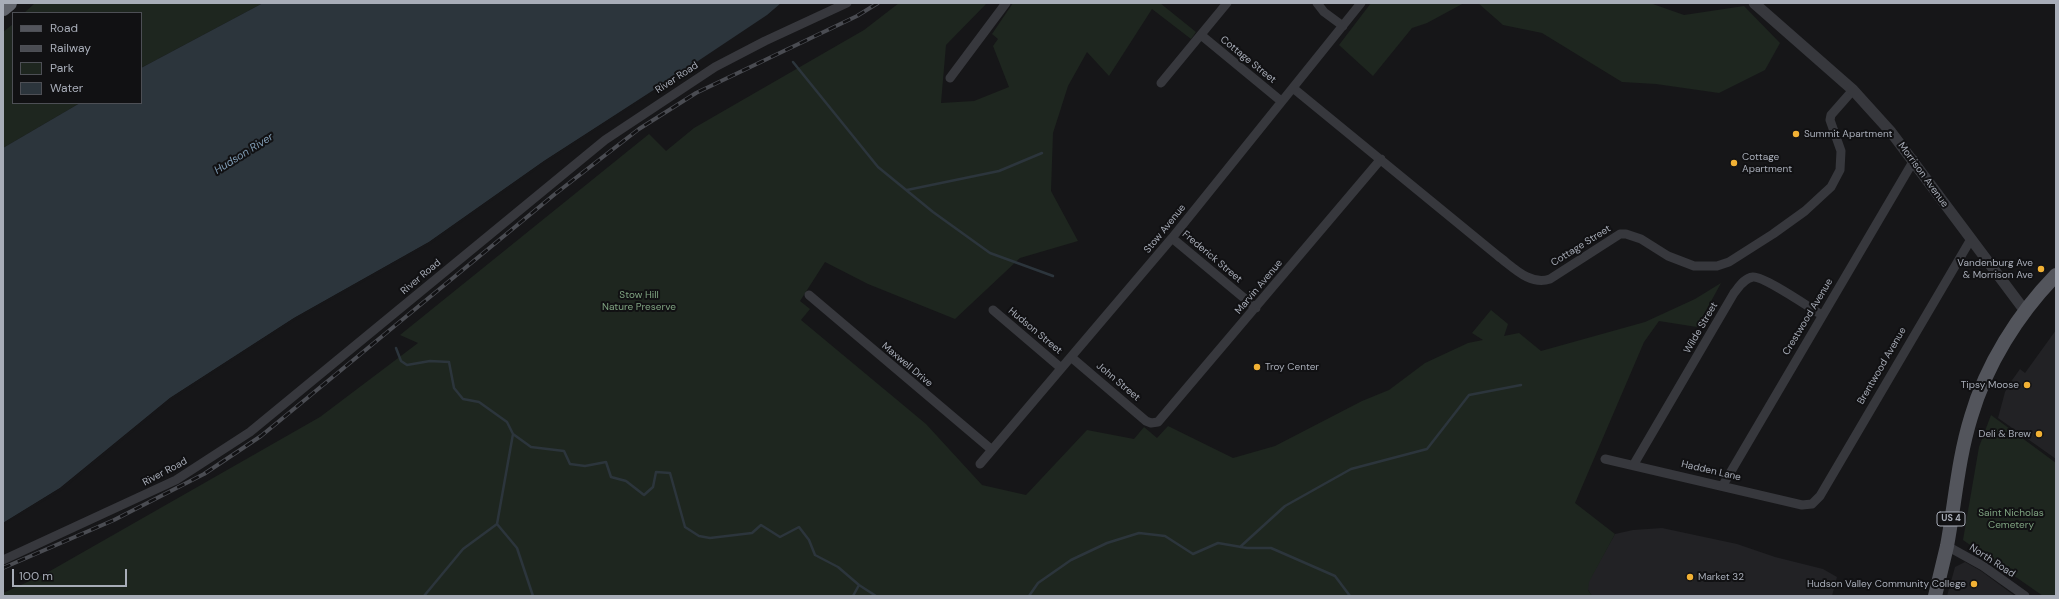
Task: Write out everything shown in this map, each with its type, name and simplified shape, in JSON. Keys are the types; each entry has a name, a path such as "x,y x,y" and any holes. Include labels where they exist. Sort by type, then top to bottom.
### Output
{"highway":[{"path":"3,8 9,3"}],"main road":[{"name":"US 4","path":"1934,596 1947,546 1961,462 1971,418 1995,358 2025,311 2056,275"}],"street":[{"name":"River Road","path":"3,560 176,480 214,457 250,432 605,140 714,67 765,41 847,3"},
{"path":"950,78 1006,3"},
{"path":"1161,83 1228,3"},
{"path":"1317,3 1324,12 1343,26"},
{"name":"Stow Avenue","path":"980,464 1172,238 1361,3"},
{"name":"Morrison Avenue","path":"1754,3 1853,90 1914,160 2025,311"},
{"name":"Cottage Street","path":"1201,35 1281,101"},
{"name":"Cottage Street","path":"1293,88 1523,275 1538,282 1550,279 1611,238 1620,234 1626,234 1641,239 1681,262 1694,266 1717,266 1745,253 1805,211 1831,187 1840,170 1842,156 1840,142 1830,120 1831,115 1853,90"},
{"name":"Marvin Avenue","path":"1151,423 1161,419 1381,159"},
{"name":"Crestwood Avenue","path":"1724,485 1914,160"},
{"name":"Frederick Street","path":"1172,238 1256,308"},
{"name":"Brentwood Avenue","path":"1812,504 1820,496 1934,298 1971,239"},
{"name":"Wilde Street","path":"1634,464 1734,293 1743,281 1752,277 1765,281 1822,315"},
{"name":"Maxwell Drive","path":"809,296 992,450"},
{"name":"Hudson Street","path":"993,310 1062,368"},
{"name":"John Street","path":"1071,357 1151,423"},
{"name":"Hadden Lane","path":"1605,459 1634,464 1724,485 1802,505 1812,504"},
{"name":"North Road","path":"1947,546 1983,566 2025,596"}],"shaded area":[{"path":"2056,330 2056,459 1998,418 2005,392 2010,383 2020,369 2025,373"},
{"path":"1662,528 1737,544 1775,557 1823,569 1837,577 1832,596 1592,596 1588,590 1588,582 1615,534 1633,530"},
{"name":"Hudson Valley Community College","path":"1965,562 1981,571 2015,596 1947,596 1955,567"}],"green space":[{"path":"35,3 263,3 142,67 142,12 25,12"},
{"name":"Stow Hill Nature Preserve","path":"899,3 987,3 946,45 941,103 974,101 1009,87 993,46 998,39 992,34 1013,3 1160,3 1196,32 1191,39 1152,9 1109,76 1087,52 1068,86 1053,133 1051,191 1078,241 1020,258 955,319 868,284 825,262 800,301 810,309 801,320 926,424 982,485 1026,495 1087,430 1134,439 1144,427 1157,438 1168,426 1233,458 1275,446 1362,401 1389,390 1425,363 1468,343 1483,340 1472,333 1491,310 1508,324 1504,336 1519,333 1541,351 1645,322 1695,299 1721,283 1697,327 1659,321 1644,342 1575,503 1615,534 1589,582 1588,590 1592,596 3,596 3,593 43,575 320,417 418,343 400,335 649,134 666,151 694,128 864,30"},
{"path":"1371,3 1464,3 1427,23 1412,28 1373,76 1339,45"},
{"path":"1478,3 1650,3 1684,15 1744,6 1780,43 1765,70 1719,93 1656,84 1622,82 1542,33 1503,25"},
{"path":"12,25 12,104 78,104 3,148 3,32"},
{"name":"Saint Nicholas Cemetery","path":"1991,415 2056,463 2056,596 2043,596 1963,540 1979,447"}],"water":[{"name":"Hudson River","path":"263,3 781,3 767,15 686,69 544,161 429,242 294,318 170,398 60,488 3,523 3,148 78,104 142,104 142,67"}],"pier":[{"path":"686,70 687,71 545,163 430,244 295,320 171,400 62,490 3,525 3,523 60,488 170,398 294,318 429,242 544,161"}],"waterway":[{"path":"793,62 878,167 933,212 990,253 1053,276"},
{"path":"907,190 999,171 1042,153"},
{"path":"396,348 401,361 407,365 430,361 449,362 454,388 463,399 479,402 507,422 513,434 531,447 564,451 570,464 585,466 606,462 611,477 626,481 644,495 653,487 656,472 670,473 685,527 699,536 710,538 752,533 761,525 780,537 799,527 809,540 815,555 838,567 859,585 876,596"},
{"path":"1240,547 1285,506 1351,469 1427,449 1469,395 1521,385"},
{"path":"513,434 497,524 517,548 533,596"},
{"path":"424,596 463,549 497,524"},
{"path":"1029,596 1038,583 1071,560 1107,543 1139,533 1165,536 1193,554 1218,543 1247,548 1271,548 1335,576 1350,596"},
{"path":"853,596 859,585"}],"railway":[{"path":"3,568 114,520 204,474 261,436 555,194 639,129 696,93 857,16 878,3"}],"place":[{"name":"Summit Apartment","path":"1796,134"},
{"name":"Cottage Apartment","path":"1734,163"},
{"name":"Vandenburg Ave & Morrison Ave","path":"2041,269"},
{"name":"Troy Center","path":"1257,367"},
{"name":"Tipsy Moose","path":"2027,385"},
{"name":"Deli & Brew","path":"2039,434"},
{"name":"Market 32","path":"1690,577"},
{"name":"Hudson Valley Community College","path":"1974,584"}]}
